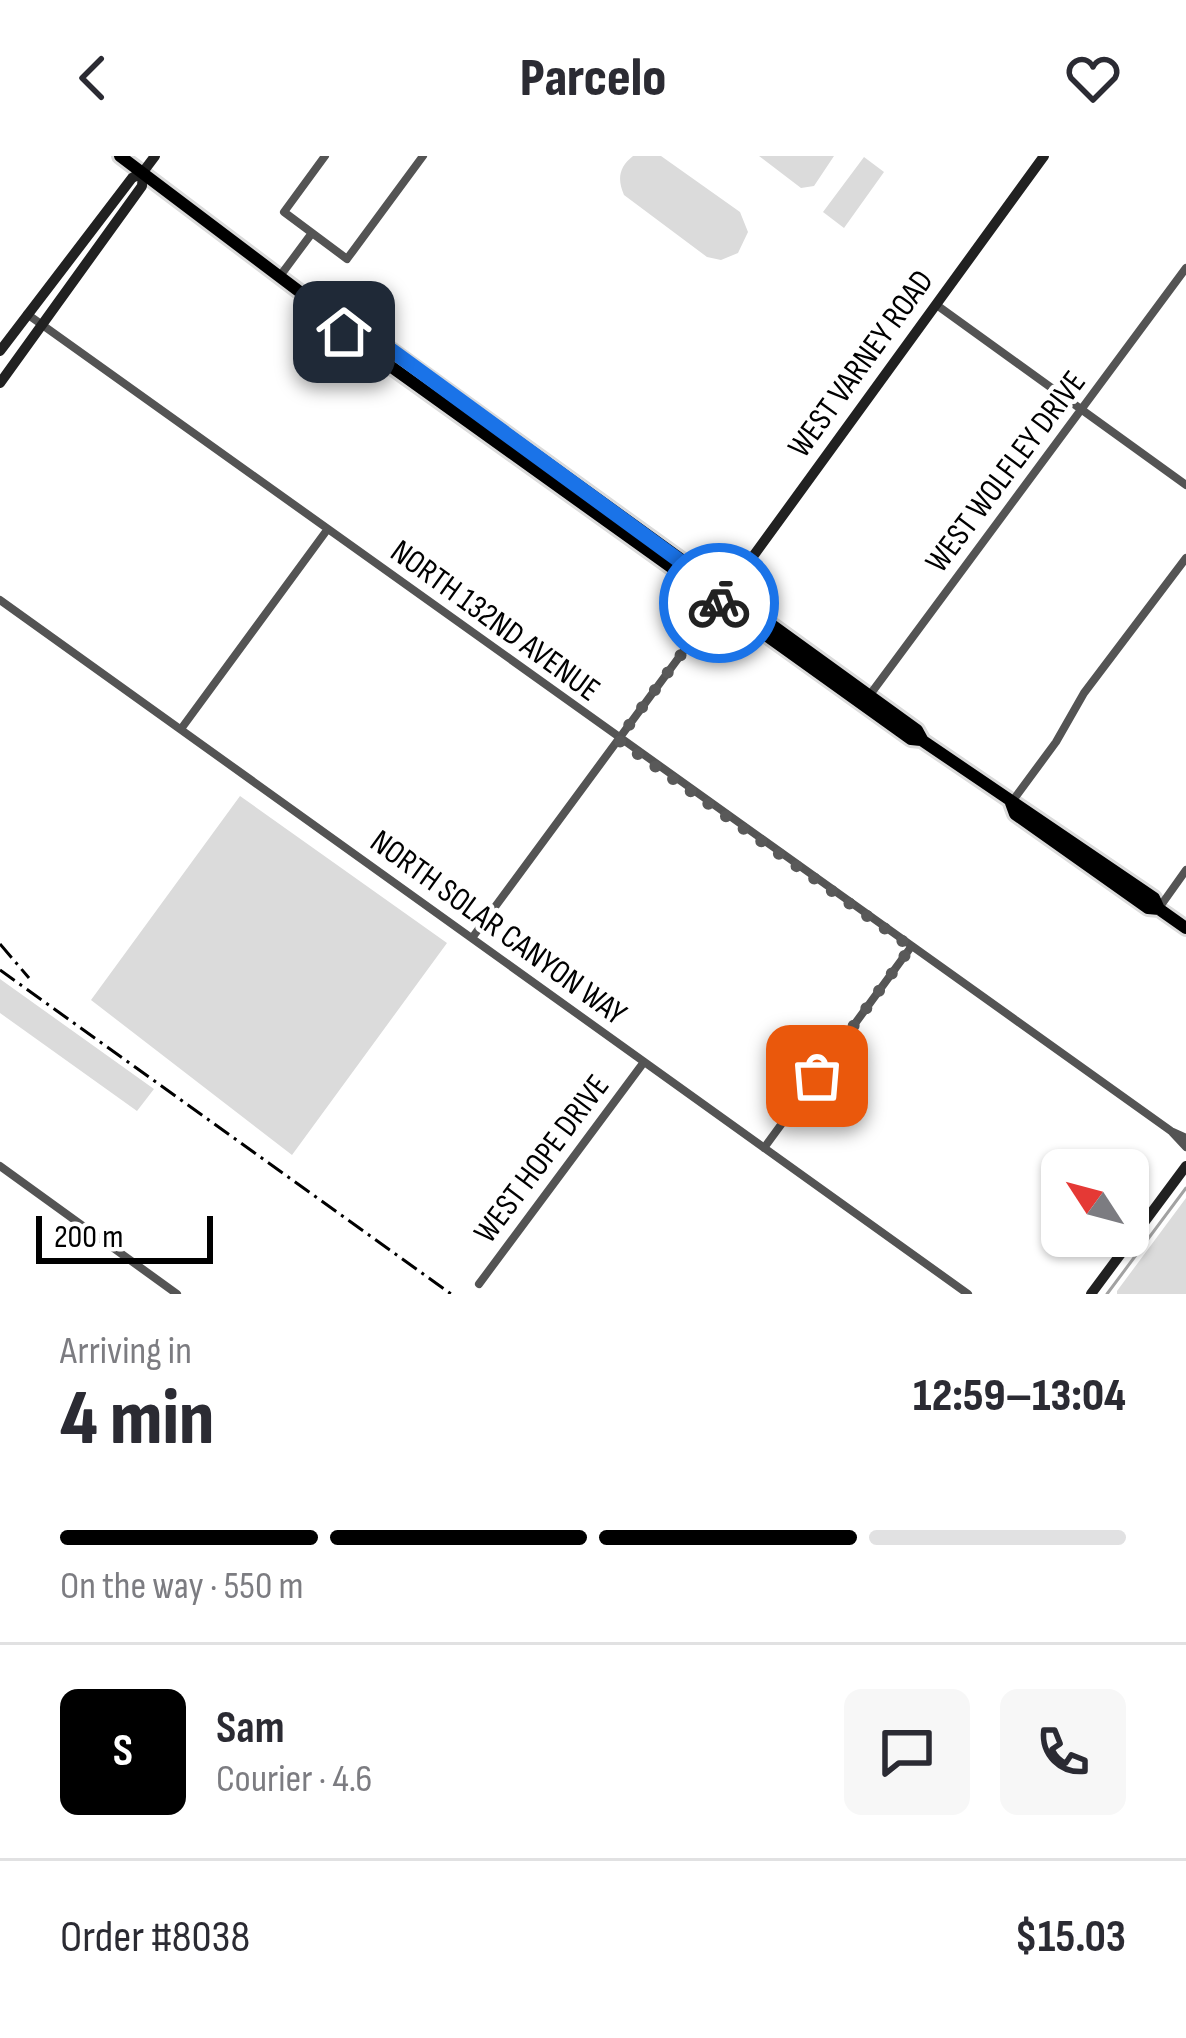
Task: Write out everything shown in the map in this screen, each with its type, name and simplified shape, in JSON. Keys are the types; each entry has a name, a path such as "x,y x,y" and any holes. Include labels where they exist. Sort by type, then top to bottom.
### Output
{"main road":[{"path":"120,156 722,599"},
{"path":"0,351 132,178 155,156"},
{"name":"WEST VARNEY ROAD","path":"722,599 1044,156"},
{"path":"0,383 142,186 143,172"},
{"path":"348,323 372,353 866,700 911,739 922,740 1011,803 1015,814 1148,908 1159,909 1186,928"},
{"path":"1091,1294 1186,1166"}],"street":[{"path":"326,156 284,212 347,259 423,156"},
{"path":"280,276 312,232"},
{"name":"WEST WOLFLEY DRIVE","path":"866,700 1186,268"},
{"path":"938,306 1186,485"},
{"name":"NORTH 132ND AVENUE","path":"27,314 618,740 1186,1138"},
{"path":"181,729 327,530"},
{"path":"1011,803 1056,742 1084,693 1186,557"},
{"path":"472,938 722,599"},
{"name":"NORTH SOLAR CANYON WAY","path":"0,600 968,1294"},
{"path":"1159,909 1186,870"},
{"path":"764,1148 911,947"},
{"name":"WEST HOPE DRIVE","path":"479,1284 644,1062"},
{"name":"NORTH 132ND AVENUE","path":"1171,1131 1186,1147"},
{"path":"0,1166 177,1294"}],"shaded area":[{"path":"661,156 740,212 748,232 738,253 721,260 707,257 624,195 621,174 628,160"},
{"path":"759,156 834,156 814,186 801,188"},
{"path":"864,157 884,172 844,228 823,212"},
{"path":"240,796 447,943 292,1155 91,1000"},
{"path":"0,979 154,1089 137,1111 0,1013"},
{"path":"1186,1198 1186,1294 1117,1294 1142,1257 1149,1257 1149,1248"}],"waterway":[{"path":"691,610 698,601"},
{"path":"1107,1294 1186,1188"}],"railway":[{"path":"0,944 29,978"},
{"path":"0,970 451,1294"}],"way so far":[{"path":"719,603 618,740 911,947 817,1076"}],"route":[{"path":"344,332 341,322 354,323 725,594 719,603"}]}
